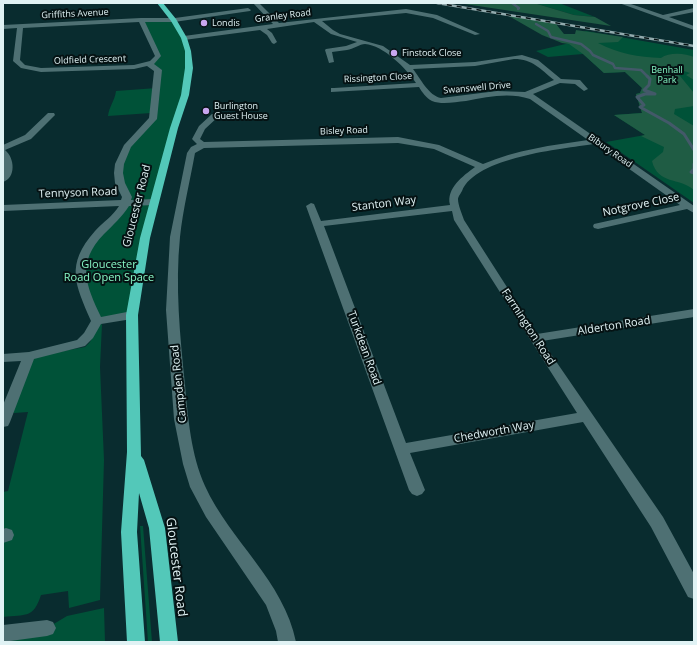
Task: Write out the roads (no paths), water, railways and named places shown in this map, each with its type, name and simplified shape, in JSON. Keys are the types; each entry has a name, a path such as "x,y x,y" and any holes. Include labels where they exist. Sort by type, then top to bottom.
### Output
{"highway":[{"name":"Gloucester Road","path":"136,642 130,532 134,452 132,315 140,262 154,202 176,119 187,87 189,59 184,38 173,19 160,3"},
{"name":"Gloucester Road","path":"134,452 156,528 169,642"}],"street":[{"path":"256,3 278,26"},
{"path":"622,3 694,28"},
{"name":"Griffiths Avenue","path":"3,27 173,19 248,10"},
{"path":"662,17 694,10"},
{"name":"Granley Road","path":"184,38 409,11 438,17 477,34"},
{"path":"141,20 158,56 156,60 148,64"},
{"name":"Swanswell Drive","path":"316,21 322,23 336,34 365,42 384,50 408,67 422,85 428,96 442,100 509,94 525,95"},
{"name":"Oldfield Crescent","path":"20,26 16,61 26,68 41,70 75,69 134,67 148,64"},
{"path":"262,28 270,34 274,42"},
{"path":"331,62 328,50 347,48 365,42"},
{"path":"526,58 543,54"},
{"path":"408,67 475,64 514,57 526,58 536,61 559,81"},
{"path":"97,321 82,288 81,265 87,249 92,241 118,215 126,203 127,197 120,183 119,177 120,163 129,143 136,134 153,119 158,70 157,68 148,64"},
{"path":"525,95 559,81 577,82 584,89"},
{"name":"Rissington Close","path":"334,90 422,85"},
{"name":"Bibury Road","path":"525,95 535,99 691,208"},
{"path":"3,148 28,137 51,115"},
{"path":"202,145 196,139 202,128 215,116"},
{"name":"Bisley Road","path":"202,145 398,140 436,147 482,167"},
{"path":"453,208 454,196 458,188 468,176 482,167 511,156 596,141"},
{"name":"Campden Road","path":"202,145 194,148 191,153 175,237 172,310 181,419 190,464 198,487 212,512 273,602 285,631 287,642"},
{"path":"3,152 9,159 3,179"},
{"name":"Tennyson Road","path":"3,208 154,202"},
{"name":"Turkdean Road","path":"311,206 417,490"},
{"name":"Stanton Way","path":"318,224 453,208"},
{"name":"Farmington Road","path":"453,208 458,220 534,338 657,522 694,591"},
{"name":"Notgrove Close","path":"598,226 691,208"},
{"name":"Alderton Road","path":"534,338 694,313"},
{"path":"97,321 132,315"},
{"path":"3,358 29,356 81,343 89,335 97,321"},
{"path":"3,422 29,356"},
{"name":"Chedworth Way","path":"401,448 587,416"},
{"path":"3,634 47,628"}],"waterway":[{"path":"512,3 519,8 518,9"},
{"path":"536,24 548,31 551,37 581,44 593,55 613,64 615,68 641,70 650,79 649,85 644,90 655,94 645,94 637,97 644,105 640,107 669,123 684,134 694,150"},
{"path":"694,164 694,169 691,172 694,173"}],"railway":[{"path":"437,3 694,46"}],"place":[{"name":"Londis","path":"204,23"},
{"name":"Finstock Close","path":"394,53"},
{"name":"Burlington Guest House","path":"206,111"}],"park label":[{"name":"Benhall Park","path":"667,76"},
{"name":"Gloucester Road Open Space","path":"109,271"}]}
